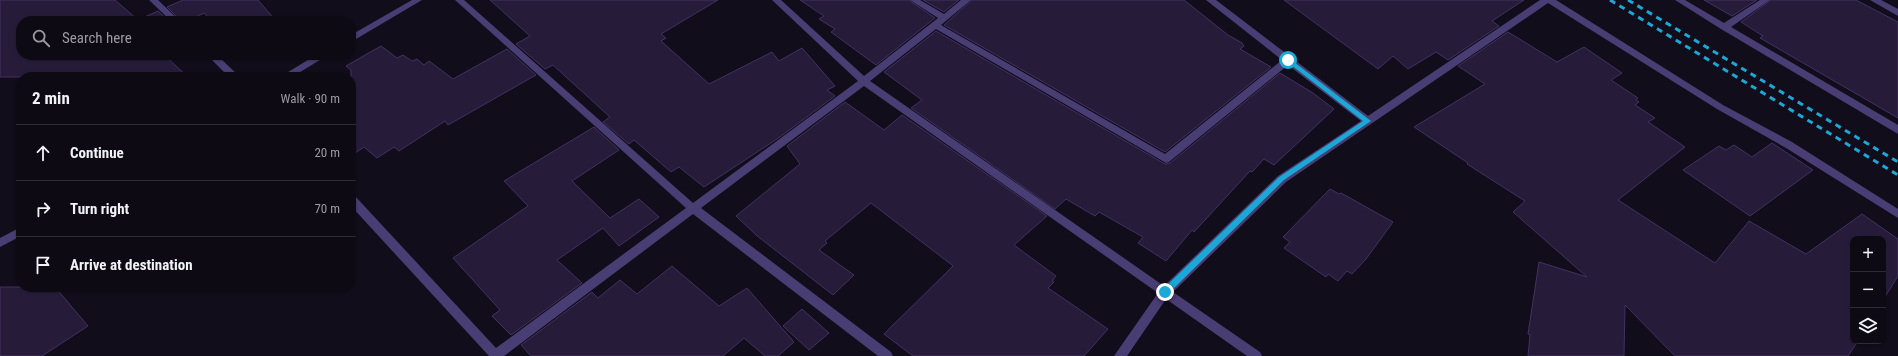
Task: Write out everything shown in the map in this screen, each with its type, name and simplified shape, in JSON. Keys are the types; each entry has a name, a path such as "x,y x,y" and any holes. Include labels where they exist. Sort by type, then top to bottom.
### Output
{"street":[{"path":"153,0 171,16"},
{"path":"356,36 418,0"},
{"path":"459,0 694,209 887,356"},
{"path":"776,0 864,81 1256,356"},
{"path":"914,0 944,18"},
{"path":"356,204 496,356 864,81 966,0"},
{"path":"1210,0 1368,121"},
{"path":"1120,356 1165,292 1282,179 1546,0"},
{"path":"1550,0 1720,107 1788,144 1898,214"},
{"path":"1679,0 1898,130"},
{"path":"1724,27 1766,0"},
{"path":"1874,0 1898,12"},
{"path":"935,25 1166,159 1288,60"},
{"path":"217,60 231,72"},
{"path":"294,72 314,60"},
{"path":"0,243 16,234"}],"building":[{"path":"0,0 115,0 133,16 16,16 16,60 169,60 183,72 16,72 16,77 0,77"},
{"path":"183,0 258,0 272,16 207,16 204,13 198,16 176,16 167,7"},
{"path":"490,0 718,0 661,34 666,38 661,41 709,84 772,52 779,61 802,48 835,86 827,90 835,96 780,137 704,187 679,167 671,172 634,140 629,144 603,122 610,117 553,65 545,69 516,44 530,36"},
{"path":"800,0 909,0 935,18 876,65 831,32 835,29 819,19 824,16"},
{"path":"923,0 959,0 944,12"},
{"path":"972,0 1184,0 1228,35 1242,43 1244,46 1240,49 1271,67 1165,152 944,25"},
{"path":"1284,0 1524,0 1492,21 1499,26 1448,60 1436,52 1408,69 1393,56 1378,69"},
{"path":"1704,0 1757,0 1732,16"},
{"path":"1771,0 1856,0 1898,22 1898,118 1760,38 1763,36 1741,22"},
{"path":"158,11 164,16 147,16"},
{"path":"936,31 1165,164 1170,163 1280,73 1313,93 1334,109 1274,165 1264,159 1252,172 1250,171 1194,232 1192,230 1166,261 1138,243 1143,237 1099,212 1095,216 1066,199 1055,209 911,108 922,100 884,72"},
{"path":"1508,32 1557,62 1584,47 1622,73 1611,80 1638,98 1636,100 1639,102 1635,105 1655,118 1648,122 1685,147 1618,200 1715,263 1749,221 1806,254 1862,214 1898,239 1898,276 1886,295 1886,236 1850,236 1850,344 1856,344 1848,356 1675,356 1625,305 1624,356 1528,356 1530,335 1528,334 1539,262 1587,277 1513,212 1525,201 1467,164 1468,163 1414,127 1485,84 1458,66"},
{"path":"381,46 397,58 403,55 412,61 417,59 424,65 429,61 453,79 507,49 536,75 448,125 445,121 399,151 394,147 377,158 364,147 356,153 356,72 351,72 351,70 346,66"},
{"path":"845,102 884,130 902,115 1047,216 1014,245 1056,276 1052,281 1054,282 1048,288 1108,329 1084,356 913,356 884,334 953,266 952,265 871,203 825,241 827,243 819,250 854,275 833,295 756,235 736,216 800,164 787,146"},
{"path":"594,127 619,150 572,181 610,218 639,199 659,217 619,246 603,228 557,260 582,283 511,335 492,316 500,310 453,258 528,206 504,181"},
{"path":"1772,143 1813,170 1750,216 1683,170 1719,146 1726,150 1734,145 1752,157"},
{"path":"1330,189 1339,194 1341,193 1393,222 1366,259 1352,274 1347,271 1338,281 1328,274 1326,277 1284,248 1290,242 1283,237"},
{"path":"672,266 719,306 747,288 794,342 778,356 765,356 744,338 723,356 531,356 521,345 592,292 598,298 620,280 637,294"},
{"path":"0,287 16,287 16,292 59,292 88,326 42,356 0,356"},
{"path":"802,309 829,333 809,350 783,326"}],"railway":[{"path":"1610,0 1898,175"},
{"path":"1628,0 1898,162"}],"route":[{"path":"1165,292 1282,179 1368,121 1288,60"}]}
